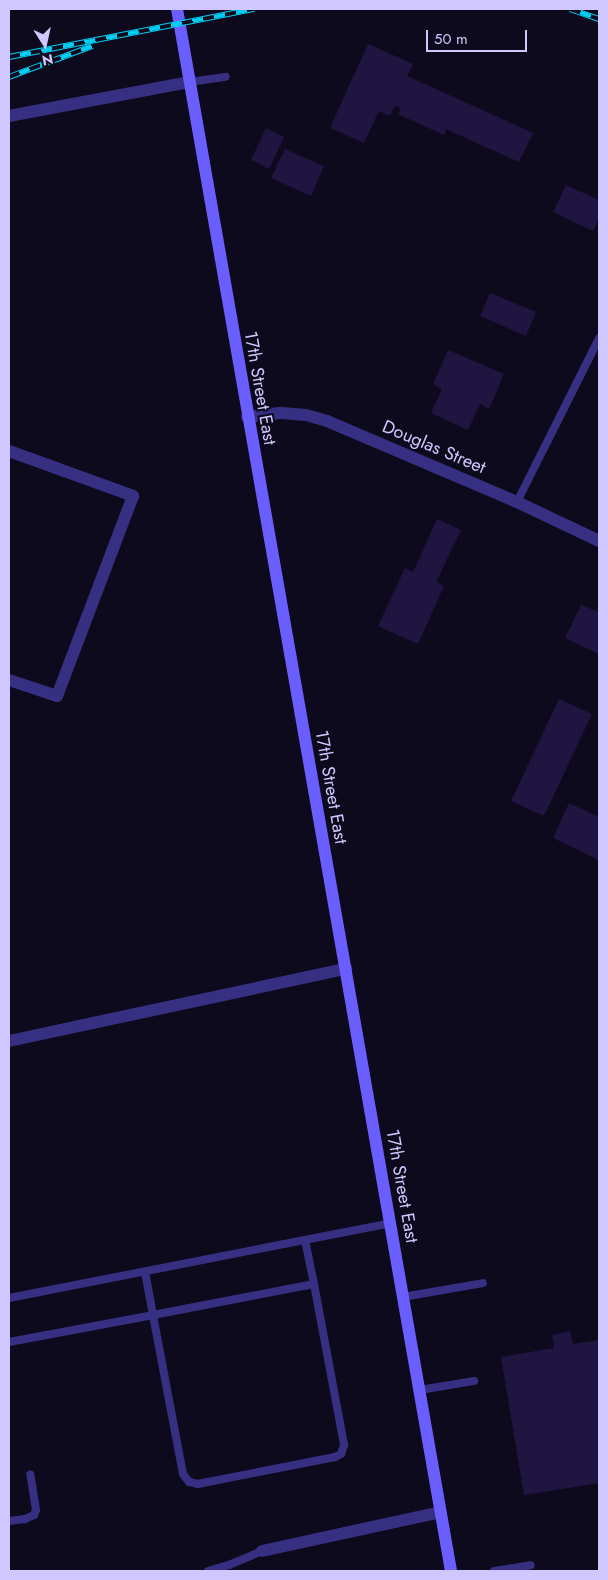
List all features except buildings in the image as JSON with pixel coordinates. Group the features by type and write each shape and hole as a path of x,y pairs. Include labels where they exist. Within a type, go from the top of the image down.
{"main road":[{"name":"17th Street East","path":"177,9 247,416 452,1571"}],"street":[{"path":"9,116 189,82"},
{"name":"Douglas Street","path":"247,416 290,414 306,415 327,421 517,502 599,541"},
{"path":"9,452 133,496 57,696 9,680"},
{"path":"9,1041 346,969"},
{"path":"262,1551 441,1512"}],"lane":[{"path":"189,82 226,76"},
{"path":"517,502 599,338"},
{"path":"9,1298 390,1224"},
{"path":"145,1272 183,1474 189,1482 198,1484 335,1457 341,1454 344,1445 305,1240"},
{"path":"403,1297 482,1283"},
{"path":"9,1342 314,1284"},
{"path":"420,1390 474,1381"},
{"path":"9,1521 25,1519 34,1515 36,1510 30,1474"},
{"path":"208,1571 229,1566 262,1551"},
{"path":"494,1571 532,1565"}],"railway":[{"path":"9,57 254,9"},
{"path":"570,9 599,19"},
{"path":"9,77 92,46"}]}
